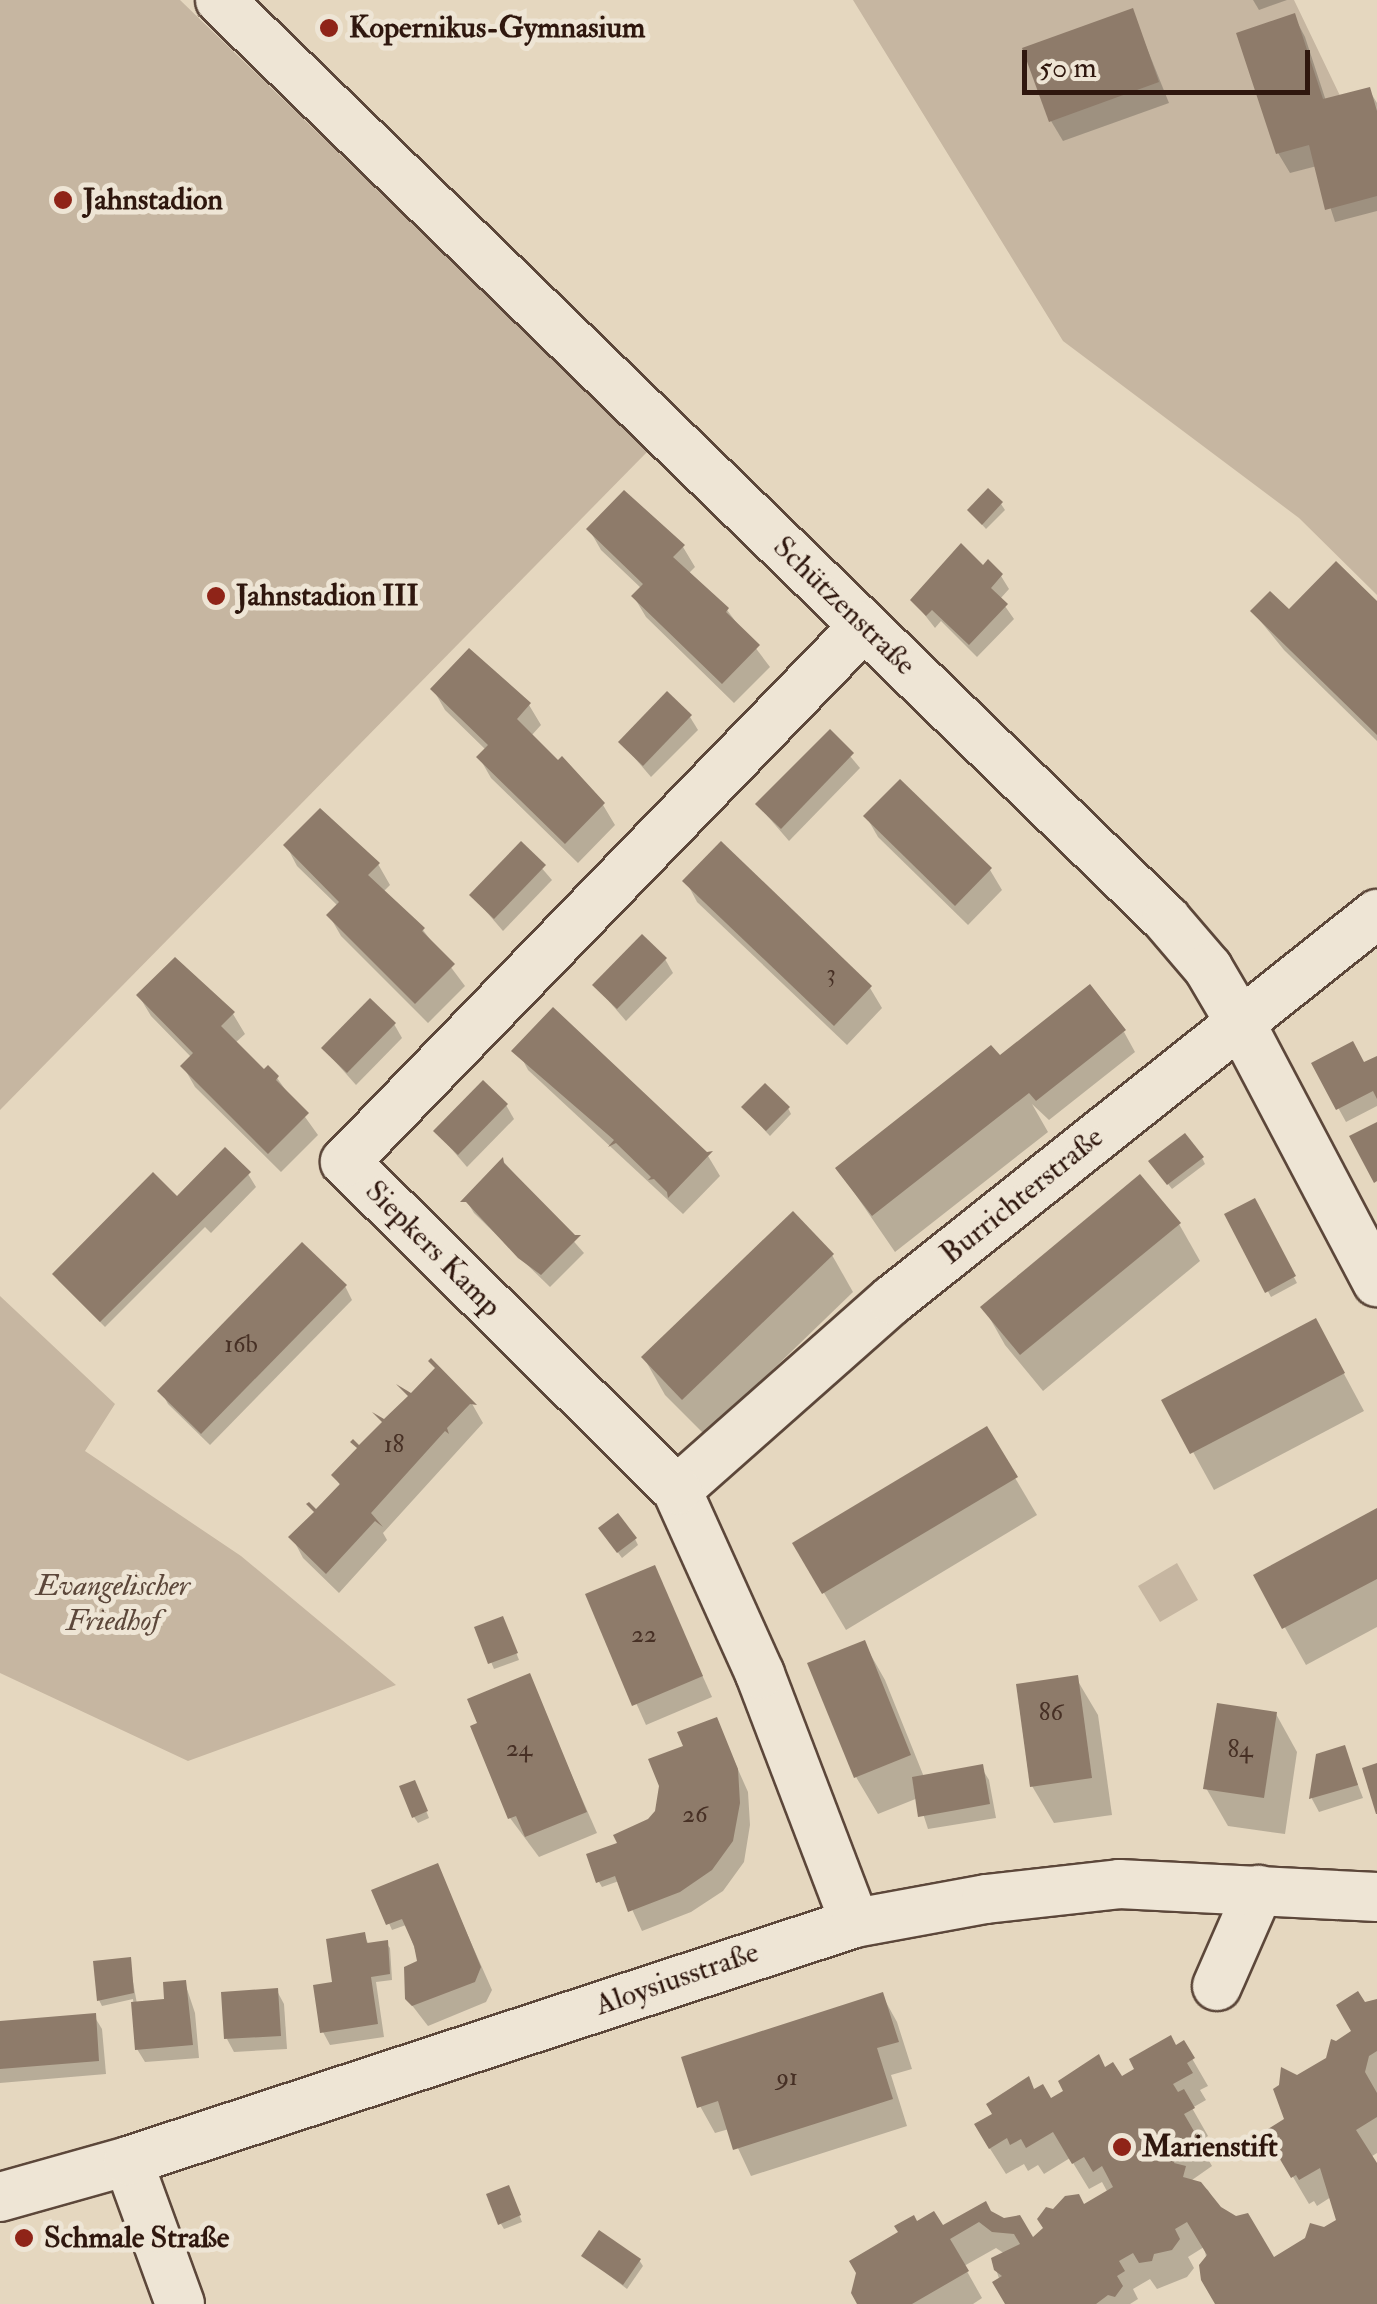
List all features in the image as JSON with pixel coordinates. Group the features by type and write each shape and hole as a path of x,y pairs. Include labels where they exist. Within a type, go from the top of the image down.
{"street":[{"name":"Schützenstraße","path":"220,0 1166,920 1208,968 1242,1024 1377,1282"},
{"name":"Siepkers Kamp","path":"854,1923 760,1674 677,1490 345,1162 864,626"},
{"name":"Burrichterstraße","path":"677,1490 892,1300 1377,914"},
{"name":"Aloysiusstraße","path":"0,2196 128,2161 854,1923 986,1900 1119,1884 1377,1897"},
{"path":"1217,1986 1259,1890"},
{"path":"128,2161 159,2257 180,2304"}],"green space":[{"name":"Jahnstadion","path":"0,0 180,0 648,451 0,1110"},
{"path":"853,0 1294,0 1356,129 1377,139 1377,595 1299,518 1063,341"},
{"name":"Evangelischer Friedhof","path":"0,1296 115,1404 85,1451 241,1556 396,1685 188,1761 0,1673"},
{"path":"1177,1563 1198,1600 1160,1622 1138,1586"}],"building":[{"path":"1133,8 1159,82 1049,122 1022,48"},
{"path":"1295,13 1323,99 1370,87 1377,111 1377,196 1325,210 1309,145 1276,154 1236,33"},
{"path":"988,488 1003,502 982,525 967,510"},
{"path":"624,490 685,545 673,557 729,608 726,612 760,645 722,684 631,596 643,584 586,529"},
{"path":"961,543 983,565 988,559 1003,574 991,588 1008,604 969,645 932,610 926,616 910,600"},
{"path":"1336,561 1377,601 1377,735 1250,611 1270,591 1289,609"},
{"path":"469,648 531,703 517,719 558,760 562,756 605,803 565,844 476,757 488,745 430,689"},
{"path":"667,691 692,715 643,766 618,742"},
{"path":"830,729 854,753 781,829 755,804"},
{"path":"900,779 992,868 955,906 863,816"},
{"path":"320,808 380,863 368,875 425,928 422,931 455,964 415,1004 326,915 339,902 283,845"},
{"path":"521,841 546,865 494,919 469,895"},
{"path":"721,841 872,986 834,1026 682,881"},
{"path":"642,934 667,958 617,1009 592,985"},
{"path":"175,957 235,1012 221,1026 264,1069 268,1065 279,1076 276,1080 309,1113 268,1154 180,1066 193,1053 136,995"},
{"path":"1090,984 1126,1030 1036,1101 1029,1093 872,1216 835,1168 991,1045 1000,1055"},
{"path":"370,998 396,1023 347,1073 321,1048"},
{"path":"553,1007 707,1152 713,1151 668,1198 667,1192 654,1179 648,1180 651,1177 616,1143 608,1147 614,1140 511,1051"},
{"path":"1353,1041 1364,1062 1377,1056 1377,1099 1373,1091 1336,1110 1311,1063"},
{"path":"483,1080 508,1104 458,1155 433,1131"},
{"path":"765,1083 790,1107 766,1131 741,1107"},
{"path":"1377,1122 1377,1181 1374,1183 1349,1136"},
{"path":"1185,1133 1204,1157 1167,1185 1148,1161"},
{"path":"225,1147 251,1172 100,1322 52,1274 153,1172 177,1196"},
{"path":"503,1157 504,1163 575,1235 581,1235 541,1275 518,1258 466,1202 460,1202"},
{"path":"1140,1174 1181,1223 1020,1355 980,1307"},
{"path":"1255,1198 1296,1276 1265,1293 1224,1214"},
{"path":"793,1211 834,1254 682,1400 641,1357"},
{"path":"302,1242 347,1285 201,1434 157,1391"},
{"path":"1316,1318 1345,1373 1190,1454 1161,1400"},
{"path":"431,1358 477,1405 470,1404 447,1428 449,1434 445,1431 371,1513 383,1527 375,1521 326,1574 288,1537 314,1512 306,1504 309,1502 316,1509 340,1484 331,1475 357,1448 350,1442 353,1439 359,1445 382,1422 372,1412 384,1419 408,1396 396,1384 411,1393 435,1368 428,1361"},
{"path":"987,1426 1018,1477 822,1594 792,1543"},
{"path":"1377,1508 1377,1579 1282,1629 1253,1575"},
{"path":"618,1513 637,1538 617,1553 598,1528"},
{"path":"655,1565 703,1676 632,1706 585,1594"},
{"path":"503,1616 518,1653 488,1664 474,1627"},
{"path":"865,1640 911,1755 854,1778 807,1663"},
{"path":"530,1673 587,1812 525,1837 516,1816 508,1819 470,1726 477,1723 467,1699"},
{"path":"1078,1675 1092,1778 1030,1787 1016,1684"},
{"path":"1217,1703 1277,1712 1264,1798 1203,1789"},
{"path":"717,1717 738,1769 740,1803 733,1841 712,1870 680,1892 628,1912 615,1876 596,1883 586,1854 617,1843 613,1835 648,1819 655,1811 659,1786 648,1759 683,1746 677,1732"},
{"path":"1345,1745 1358,1785 1309,1799 1316,1754"},
{"path":"1377,1763 1377,1814 1376,1814 1362,1768"},
{"path":"983,1764 990,1804 918,1817 912,1777"},
{"path":"415,1780 428,1811 412,1818 399,1786"},
{"path":"438,1863 481,1967 475,1982 412,2006 405,1999 404,1967 417,1961 414,1946 402,1919 386,1925 371,1890"},
{"path":"365,1932 367,1943 388,1940 390,1974 371,1977 378,2024 320,2033 313,1985 332,1982 326,1939"},
{"path":"131,1957 134,1993 97,2001 93,1961"},
{"path":"186,1980 193,2045 135,2050 131,2002 164,1999 163,1982"},
{"path":"278,1988 281,2036 224,2039 221,1992"},
{"name":"Marienstift","path":"1358,1991 1365,2002 1377,1999 1377,2051 1369,2056 1365,2072 1377,2093 1377,2117 1356,2130 1377,2163 1377,2304 1215,2304 1201,2280 1199,2265 1207,2255 1187,2222 1175,2229 1180,2239 1172,2250 1154,2254 1152,2261 1139,2263 1133,2253 1119,2261 1125,2271 1117,2276 1123,2286 1115,2297 1108,2295 1096,2304 1005,2304 992,2282 1002,2276 994,2270 991,2258 1020,2244 1014,2234 992,2232 979,2222 950,2239 969,2271 912,2304 857,2304 851,2293 856,2273 849,2261 898,2232 894,2226 914,2215 917,2221 934,2211 943,2225 986,2201 991,2211 1004,2218 1020,2215 1033,2237 1043,2228 1037,2219 1046,2207 1053,2209 1065,2196 1079,2194 1084,2204 1113,2187 1102,2166 1093,2172 1084,2157 1072,2164 1053,2132 1026,2148 1021,2139 1010,2145 1007,2138 989,2149 974,2124 992,2114 986,2104 1029,2076 1034,2089 1043,2084 1051,2098 1063,2091 1058,2081 1099,2054 1105,2067 1113,2062 1122,2076 1134,2069 1129,2059 1171,2035 1176,2045 1184,2040 1195,2058 1187,2063 1193,2073 1173,2084 1178,2092 1184,2089 1195,2108 1184,2114 1198,2138 1178,2150 1174,2163 1186,2166 1183,2177 1201,2182 1221,2207 1236,2216 1248,2213 1274,2257 1305,2238 1310,2223 1324,2227 1336,2220 1320,2168 1299,2180 1296,2175 1291,2178 1267,2137 1271,2134 1268,2129 1284,2119 1273,2089 1279,2085 1281,2067 1297,2075 1326,2058 1331,2039 1336,2041 1351,2031 1336,2005"},
{"path":"883,1992 899,2042 877,2048 893,2099 733,2150 718,2101 697,2108 681,2057"},
{"path":"96,2013 99,2061 0,2069 0,2021"},
{"path":"509,2185 521,2215 498,2225 486,2194"},
{"path":"599,2230 641,2259 623,2285 581,2256"}],"place":[{"name":"Kopernikus-Gymnasium","path":"329,28"},
{"name":"Jahnstadion","path":"63,200"},
{"name":"Jahnstadion III","path":"216,596"},
{"name":"Marienstift","path":"1122,2147"},
{"name":"Schmale Straße","path":"24,2238"}]}
